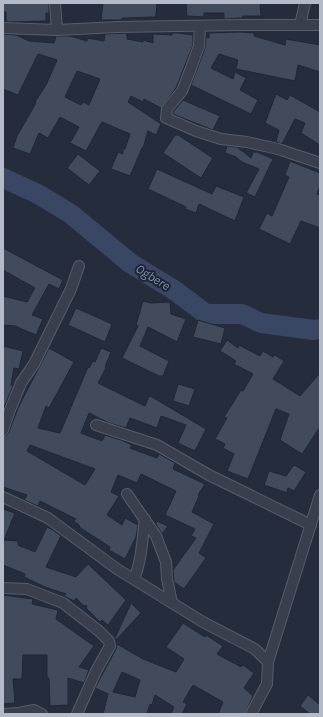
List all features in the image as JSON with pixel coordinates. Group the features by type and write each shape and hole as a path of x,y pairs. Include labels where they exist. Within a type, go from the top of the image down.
{"street":[{"path":"55,3 57,30"},
{"path":"300,25 305,3"},
{"path":"3,28 57,30 118,27 320,25"},
{"path":"200,26 199,46 191,68 182,91 167,109 166,118 196,131 221,139 246,142 278,149 320,163"},
{"path":"3,430 21,383 34,364 72,289 79,266"},
{"path":"96,425 157,444 210,475 311,525"},
{"path":"127,494 156,536 166,562 167,579 172,602"},
{"path":"251,714 268,684 268,662 320,496"},
{"path":"3,497 48,518 117,569 203,622 255,649 268,662"},
{"path":"134,579 139,564 145,519"},
{"path":"3,588 27,588 63,603 99,631 109,641 110,646 96,671 77,714"},
{"path":"3,714 34,710 42,714"}],"building":[{"path":"3,3 49,3 49,13 46,13 46,21 6,22 6,12 3,12"},
{"path":"103,3 157,3 156,15 155,17 122,18 122,20 101,20"},
{"path":"186,3 260,3 261,16 243,16 242,18 224,19 224,13 204,13 204,17 187,16"},
{"path":"125,33 127,35 127,39 143,42 143,40 153,43 153,34 172,35 172,33 178,33 193,35 193,45 176,88 161,108 144,99 143,102 131,96 128,102 161,124 156,135 148,131 143,148 130,176 111,169 118,152 123,154 123,149 125,149 130,134 102,122 86,151 70,143 79,127 60,117 48,138 39,133 30,154 13,148 17,136 46,85 57,60 38,54 18,95 3,89 3,34 16,35 29,41 54,43 56,36 70,36 87,41 87,38 104,41 105,34","holes":["77,71 100,79 89,105 83,102 81,105 65,97"]},
{"path":"209,33 254,33 254,36 285,45 286,39 320,45 320,72 298,65 295,81 236,69 238,60 219,54 211,68 233,79 235,72 246,78 240,90 258,100 251,114 191,85 205,48 206,37 209,38"},
{"path":"276,94 287,100 290,95 320,112 320,145 301,133 305,123 295,119 282,144 276,142 279,130 265,123"},
{"path":"183,100 220,116 213,130 173,114"},
{"path":"175,135 178,135 213,158 201,178 163,153"},
{"path":"227,146 237,147 251,158 253,152 257,152 273,159 255,197 246,193 259,169 225,153"},
{"path":"78,154 100,171 89,185 67,168"},
{"path":"290,161 320,173 320,185 317,194 320,195 320,228 301,221 290,244 259,229 267,213 272,216 289,177 285,175"},
{"path":"157,169 212,194 216,186 244,197 235,221 199,204 196,213 185,209 186,207 148,189"},
{"path":"3,248 63,280 59,289 49,284 32,315 43,319 36,335 15,326 3,325 3,296 27,302 35,288 3,270"},
{"path":"143,301 151,303 170,302 171,314 186,319 177,342 148,327 140,346 169,361 163,376 159,376 122,358 138,326 136,325"},
{"path":"76,308 112,324 105,342 68,325"},
{"path":"198,320 225,328 221,344 193,337"},
{"path":"227,340 238,348 239,345 260,356 263,351 273,357 275,355 284,361 273,379 300,396 320,373 320,427 302,454 280,440 289,414 276,409 248,479 227,471 234,454 223,448 225,444 215,439 227,418 224,417 241,390 243,391 253,374 234,364 236,361 220,351"},
{"path":"3,346 23,351 19,369 14,368 11,385 13,386 3,410"},
{"path":"49,348 74,362 49,408 46,406 38,428 60,433 88,367 89,368 93,361 95,362 101,348 111,352 105,367 106,368 98,383 145,406 149,396 152,397 206,429 195,451 178,443 186,425 161,416 157,428 130,418 126,428 109,423 89,413 81,433 102,441 105,435 121,440 132,445 130,448 157,458 159,454 175,463 173,469 205,484 198,495 199,496 192,512 214,524 199,553 206,558 184,589 174,582 173,570 196,538 191,536 195,529 165,515 176,491 141,474 137,483 118,475 111,492 119,496 107,515 122,525 125,518 138,525 136,537 125,559 109,550 110,547 79,527 80,526 74,521 76,519 40,501 38,506 24,500 27,495 3,487 3,436 7,435 9,432 18,408","holes":["30,445 95,469 85,485 27,451"]},
{"path":"178,384 195,389 189,406 173,401"},
{"path":"294,465 306,472 294,491 288,488 287,493 264,485 269,471 286,476"},
{"path":"3,509 15,513 4,540 18,541 18,545 35,552 47,527 61,536 46,567 76,577 88,564 126,600 108,625 102,620 100,622 86,608 87,606 83,605 76,598 74,601 64,596 66,594 45,587 24,577 25,574 3,565"},
{"path":"157,521 168,526 162,534 156,524"},
{"path":"3,595 33,599 32,604 58,610 56,619 94,646 79,667 89,670 84,683 68,678 68,705 50,706 49,678 47,678 47,655 23,655 22,679 13,679 15,703 3,704"},
{"path":"131,603 141,613 116,640 115,638"},
{"path":"183,623 223,646 217,654 241,667 243,665 254,673 244,688 253,696 245,714 218,714 223,702 193,685 183,702 187,704 182,714 171,714 174,707 155,695 147,714 103,714 108,694 95,688 116,649 117,644 143,659 176,672 184,659 166,647","holes":["122,672 140,680 135,697 113,692"]},
{"path":"308,695 320,705 320,714 310,714 300,706"}],"waterway":[{"name":"Ogbere","path":"3,178 38,194 71,214 130,263 174,290 206,314 242,314 261,323 314,330 320,329"}]}
